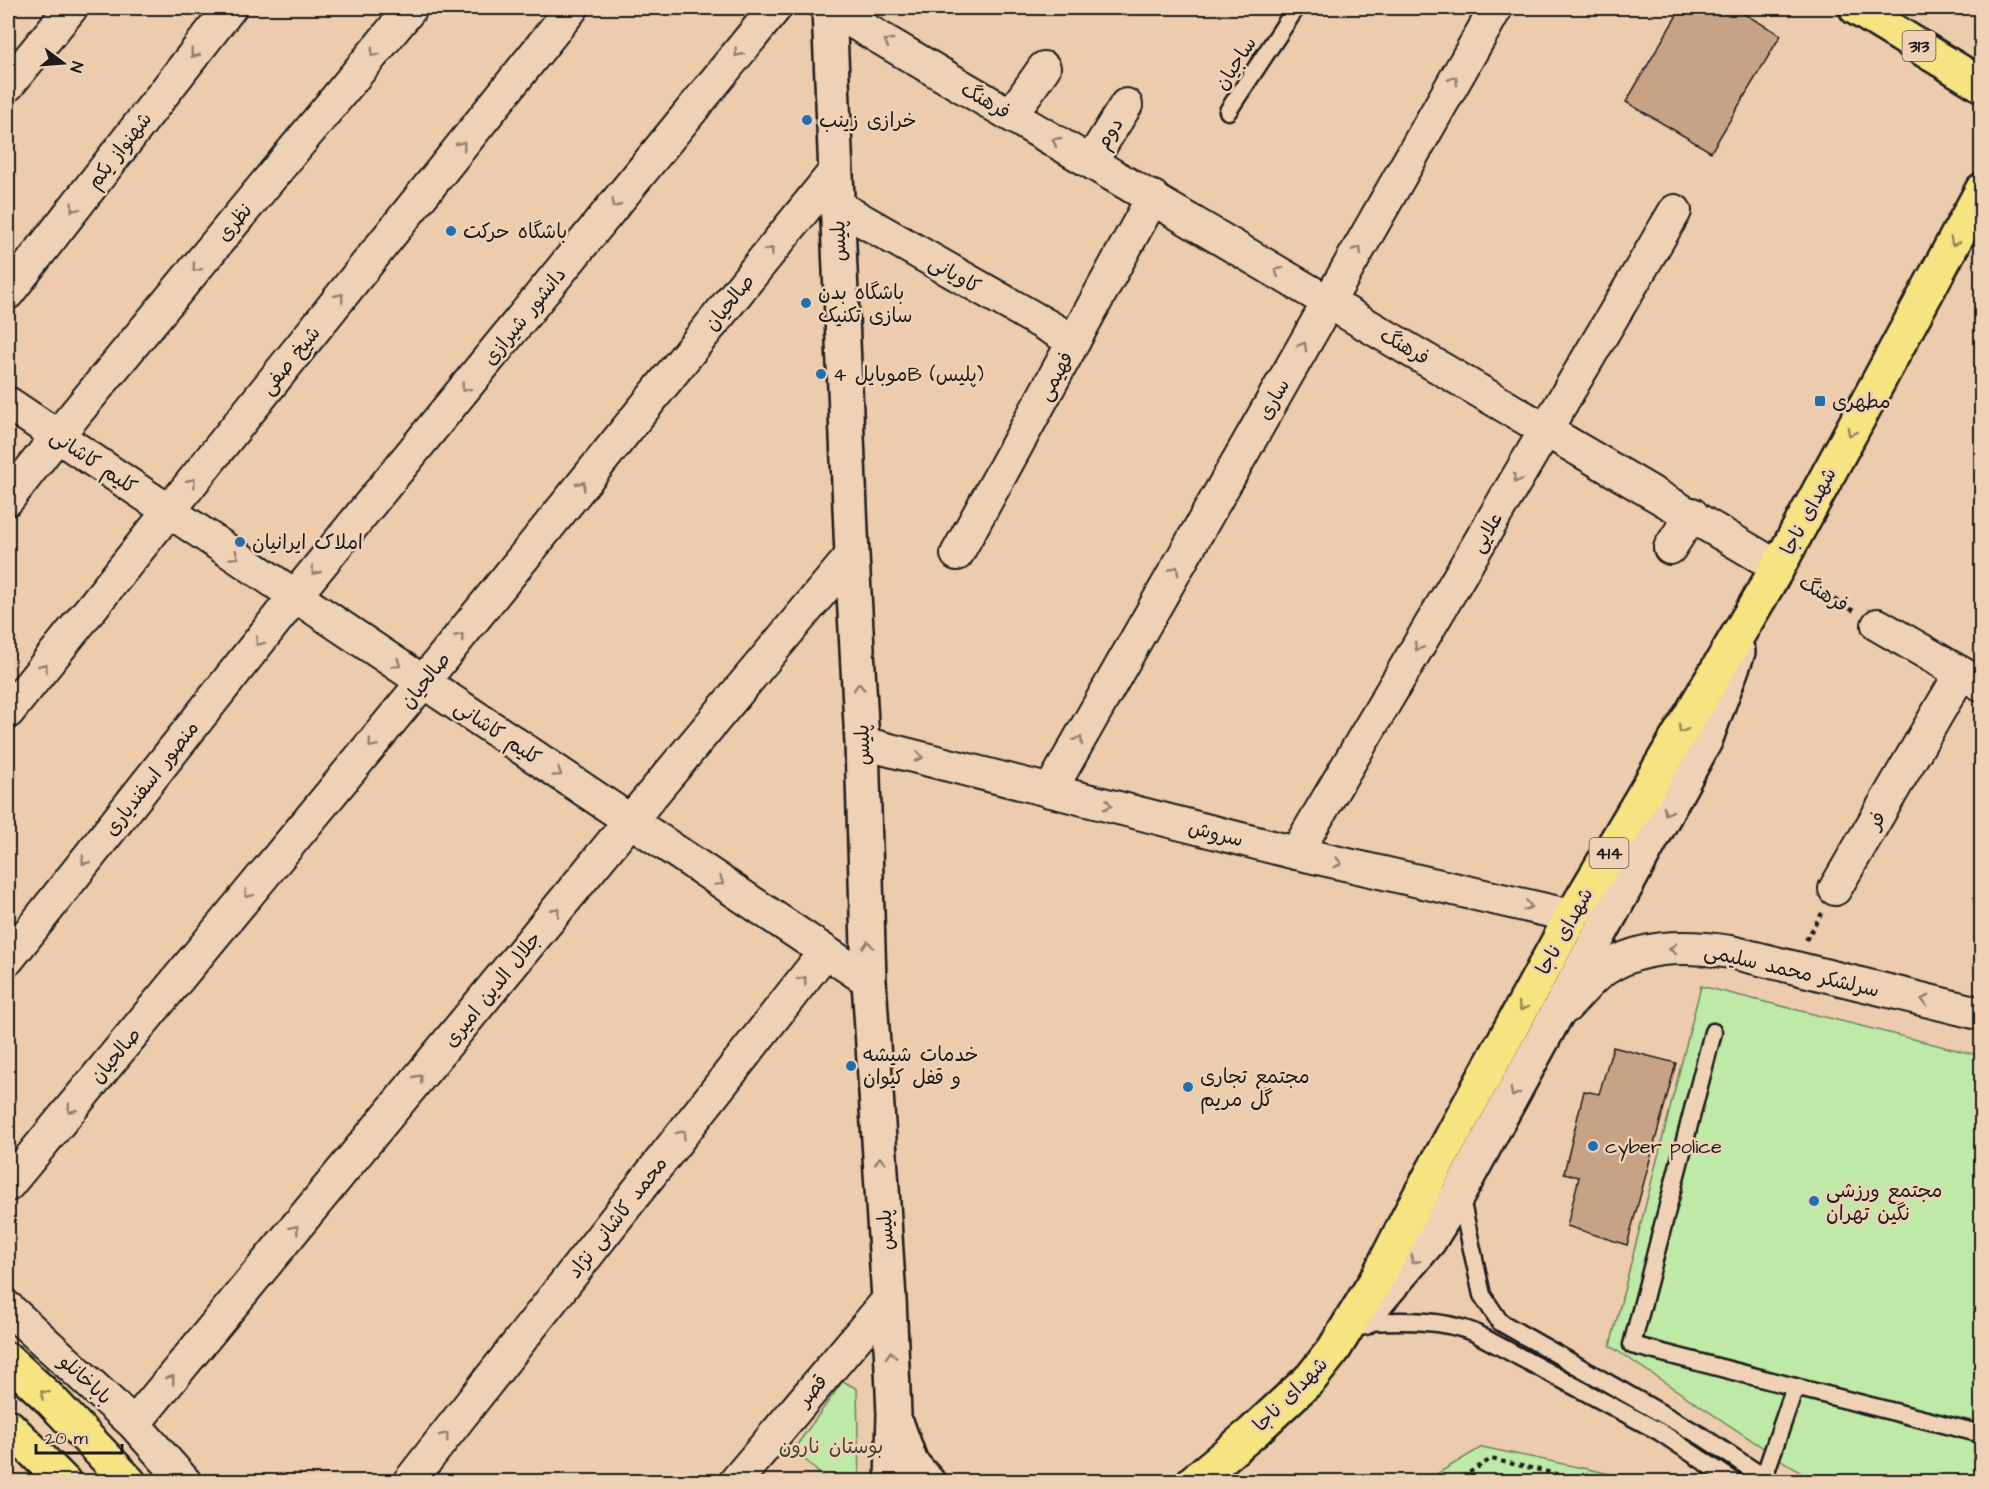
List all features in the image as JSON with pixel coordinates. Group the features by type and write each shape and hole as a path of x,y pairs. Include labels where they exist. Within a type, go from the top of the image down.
{"main road":[{"name":"پلیس","path":"829,8 862,743 869,981 894,1414 892,1482"},
{"name":"313","path":"1856,8 1982,85"},
{"name":"شهدای ناجا","path":"1193,1482 1252,1433 1311,1378 1334,1349 1378,1277 1413,1208 1572,916 1778,567 1982,190"},
{"path":"1334,1349 1429,1241 1459,1193 1705,741 1756,603"},
{"path":"8,1360 50,1399 129,1482"},
{"path":"894,1414 902,1443 911,1463 928,1482"},
{"path":"8,1426 64,1482"}],"street":[{"path":"8,85 71,8"},
{"name":"شهنواز یکم","path":"8,293 230,8"},
{"name":"نظری","path":"8,499 57,436 411,8"},
{"name":"شیخ صفی","path":"8,712 572,8"},
{"name":"دانشور شیرازی","path":"295,596 775,8"},
{"name":"فرهنگ","path":"829,8 1692,514 1778,567"},
{"name":"ساری","path":"1050,791 1496,8"},
{"path":"1011,115 1044,68"},
{"name":"دوم","path":"1091,161 1126,105"},
{"name":"صالحیان","path":"8,1185 423,682 836,170"},
{"name":"فهیمی","path":"957,554 1153,197"},
{"name":"کاویانی","path":"837,206 1074,341"},
{"name":"علایی","path":"1296,853 1675,211"},
{"name":"کلیم کاشانی","path":"8,403 869,981"},
{"path":"1670,548 1692,514"},
{"name":"جلال الدین امیری","path":"134,1424 852,555"},
{"name":"منصور اسفندیاری","path":"8,959 295,596"},
{"path":"1878,625 1971,679"},
{"name":"فر","path":"1835,888 1971,679"},
{"name":"سروش","path":"862,743 1296,853 1572,916"},
{"name":"سرلشکر محمد سلیمی","path":"1554,1020 1598,974 1624,957 1646,951 1703,948 1731,952 1982,1014"},
{"name":"محمد کاشانی نژاد","path":"409,1482 825,952"},
{"name":"قصر","path":"735,1482 889,1299"},
{"name":"باباخانلو","path":"8,1308 134,1424 184,1482"}],"lane":[{"name":"ساجیان","path":"1228,111 1296,8"},
{"path":"1713,1032 1632,1345 1982,1434"},
{"path":"1459,1193 1482,1295 1500,1322 1703,1437 1767,1479 1795,1387"},
{"path":"1359,1322 1430,1321 1456,1325 1473,1332 1660,1432 1735,1482"}],"path":[{"name":"فرهنگ","path":"1778,567 1878,625"},
{"path":"1791,967 1835,888"},
{"path":"1454,1482 1491,1459 1592,1482"}],"green space":[{"name":"مجتمع ورزشی نگین تهران","path":"1701,986 1981,1056 1981,1481 1813,1481 1610,1346"},
{"name":"بوستان نارون","path":"843,1381 857,1389 859,1481 827,1481 794,1449"},
{"path":"1482,1447 1644,1481 1425,1481"}],"building":[{"path":"1681,8 1734,8 1781,35 1711,152 1626,102"},
{"path":"1613,1047 1676,1063 1627,1245 1567,1226 1579,1177 1564,1173 1584,1091 1599,1094"}],"place":[{"name":"خرازی زینب","path":"807,120"},
{"name":"باشگاه حرکت","path":"451,231"},
{"name":"باشگاه بدن سازی تکنیک","path":"806,303"},
{"name":"موبایل 4B (پلیس)","path":"821,374"},
{"name":"مطهری","path":"1820,401"},
{"name":"املاک ایرانیان","path":"240,542"},
{"name":"خدمات شیشه و قفل کیوان","path":"851,1066"},
{"name":"مجتمع تجاری گل مریم","path":"1188,1087"},
{"name":"cyber police","path":"1593,1146"},
{"name":"مجتمع ورزشی نگین تهران","path":"1814,1201"}]}
